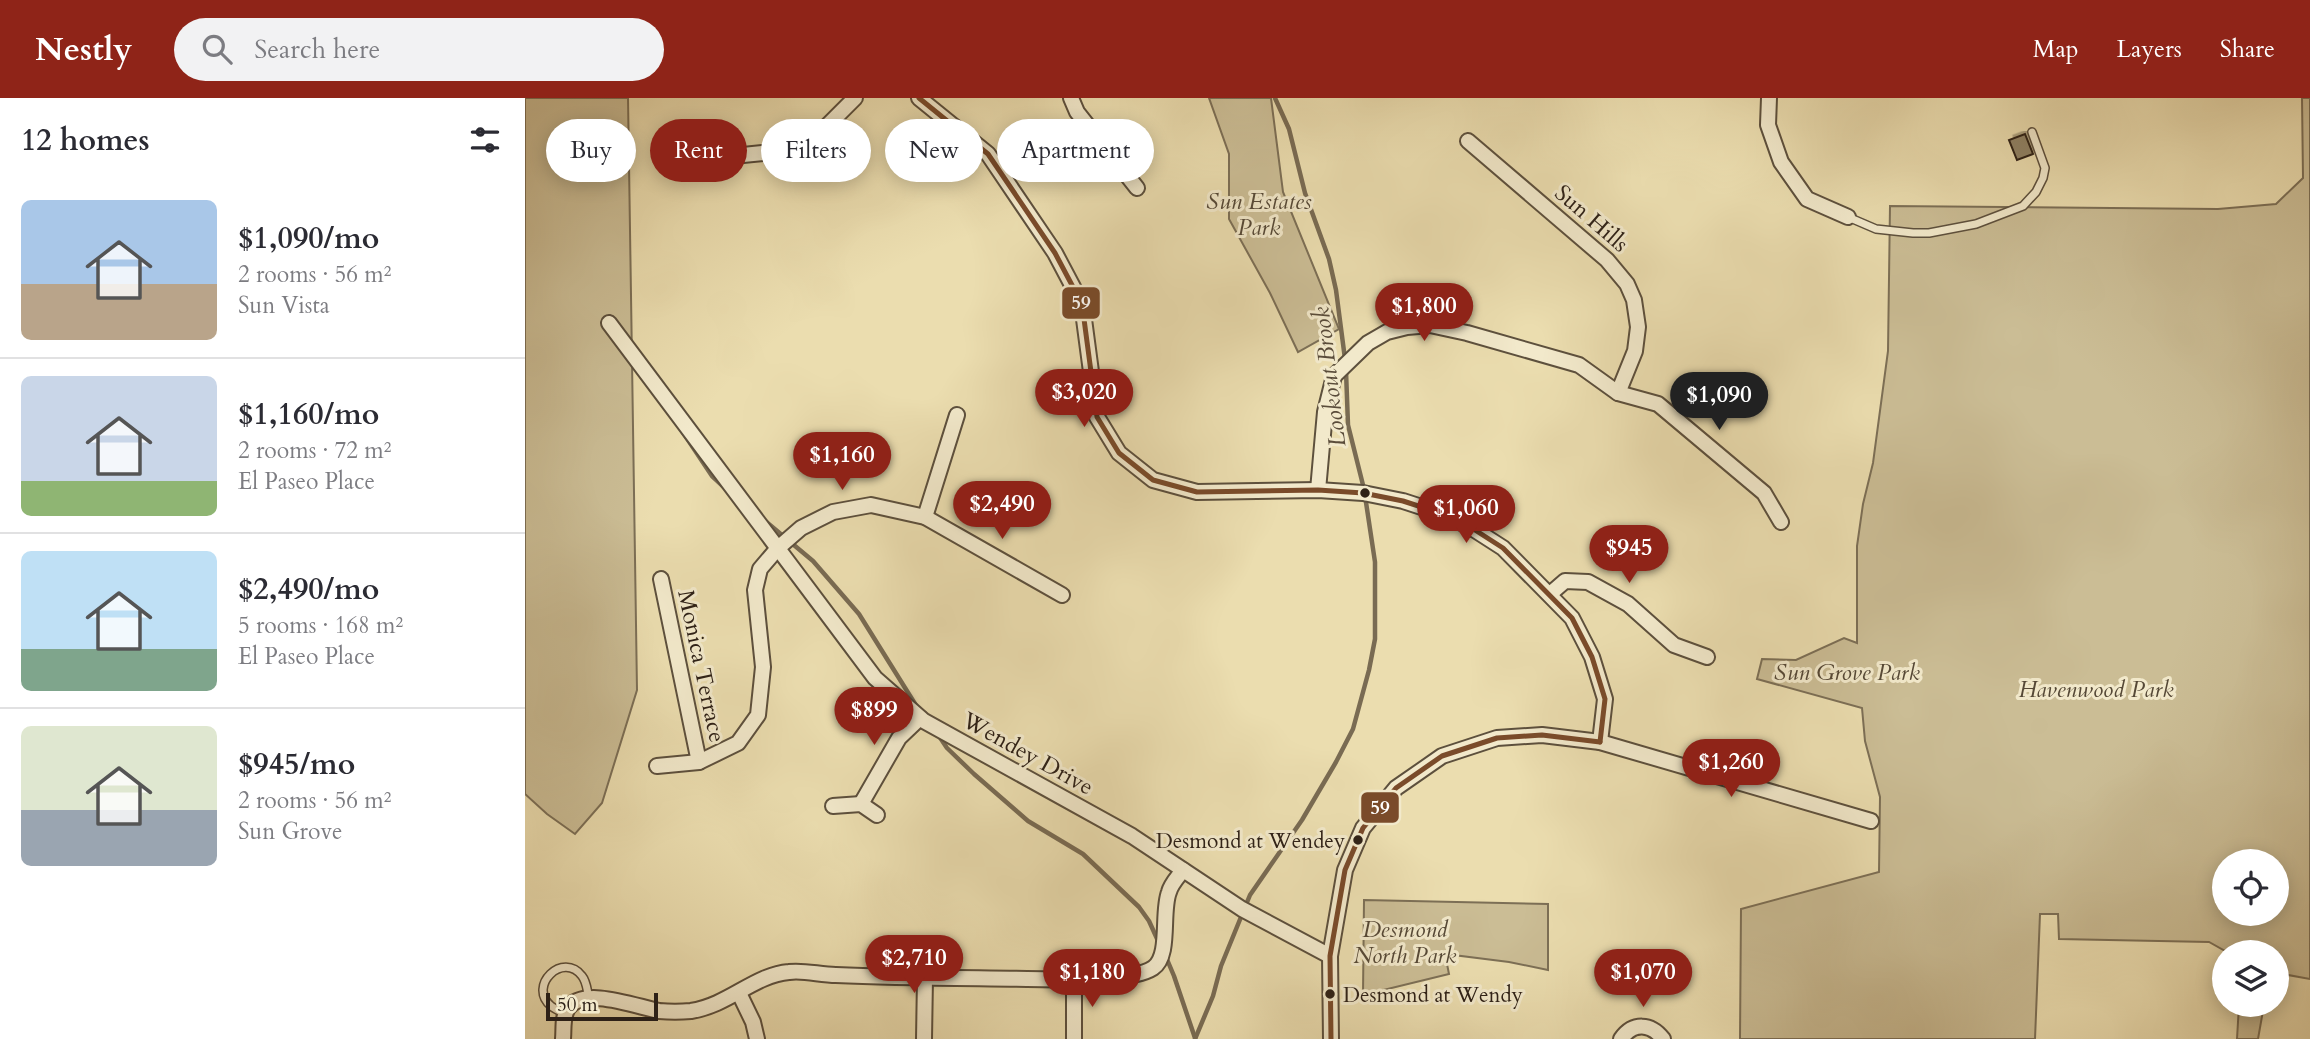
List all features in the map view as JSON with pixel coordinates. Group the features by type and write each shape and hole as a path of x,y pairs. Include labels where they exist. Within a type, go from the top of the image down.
{"street":[{"path":"747,155 783,151 814,139 855,98"},
{"path":"919,98 988,155 1055,253 1082,303 1097,417 1119,453 1153,480 1197,492 1318,490 1403,501 1449,516 1503,548 1572,618 1592,657 1605,699 1600,742"},
{"path":"1071,98 1077,112 1137,188"},
{"path":"1769,98 1768,125 1781,162 1807,199 1848,217"},
{"name":"Sun Hills","path":"1468,141 1607,260 1627,284 1634,300 1638,327 1635,351 1618,393"},
{"name":"Wendey Drive","path":"609,323 875,678 920,718 1132,836 1271,926 1330,956"},
{"path":"1318,490 1325,412 1334,376 1368,343 1387,332 1430,325 1579,365 1618,393 1658,404 1764,492 1781,522"},
{"path":"925,517 957,415"},
{"name":"Monica Terrace","path":"657,766 699,762 739,743 758,715 763,667 755,590 760,569 778,548 801,528 833,512 871,505 925,517 1062,595"},
{"name":"Monica Terrace","path":"661,579 699,762"},
{"path":"1550,594 1565,581 1588,582 1628,604 1674,645 1707,657"},
{"path":"861,804 899,738 920,718"},
{"path":"1331,1039 1330,956 1345,870 1363,828 1396,788 1442,756 1497,738 1542,735 1600,742 1871,821"},
{"path":"833,806 861,804 877,815"},
{"path":"563,1039 565,1014 573,1003 589,998 673,1012 707,1007 760,980 789,971 925,978 1074,979 1138,974 1154,967 1161,959 1169,890 1183,870"},
{"path":"924,1039 925,978"},
{"path":"1074,979 1074,1039"},
{"path":"739,993 750,1015 757,1039"},
{"path":"1621,1039 1630,1029 1639,1026 1657,1031 1663,1039"}],"lane":[{"path":"1848,217 1876,229 1930,233 1976,224 2023,206 2036,192 2045,168 2032,132"},
{"path":"565,1014 551,1006 543,994 545,980 555,970 575,970 585,981 589,998"}],"green space":[{"path":"525,98 628,98 628,119 546,119 546,182 629,182 637,690 602,803 575,834 525,794"},
{"name":"Sun Estates Park","path":"1209,98 1271,98 1283,192 1339,329 1298,352 1270,293 1229,219 1229,154"},
{"name":"Havenwood Park","path":"2302,98 2310,98 2310,979 2289,975 2289,940 2212,940 2212,944 2059,939 2058,914 2040,914 2035,1039 1740,1039 1741,909 1879,872 1880,797 1865,741 1862,708 1757,679 1762,659 1796,660 1844,638 1857,643 1857,546 1873,463 1888,351 1890,206 2218,209 2276,204 2303,178"},
{"name":"Desmond North Park","path":"1364,900 1548,904 1548,970 1445,954 1449,974 1363,995"},
{"path":"2238,1017 2262,1017 2258,1039 2237,1039"}],"building":[{"path":"2025,134 2033,154 2017,160 2009,140"}],"waterway":[{"name":"Lookout Brook","path":"1275,98 1289,129 1305,193 1329,259 1345,359"},
{"name":"Lookout Brook","path":"1195,1039 1250,895 1302,820 1336,762 1353,729 1369,670 1375,639 1375,562 1364,489 1348,425 1346,371"},
{"path":"682,431 712,476 727,490"},
{"path":"764,520 813,561 859,614 917,707"},
{"path":"937,733 947,748 1028,821 1083,854 1139,907 1159,943"},
{"path":"1166,957 1195,1038"}],"transit line":[{"name":"59","path":"919,98 988,154 1055,253 1082,304 1097,417 1119,453 1153,480 1197,492 1318,490 1363,493 1403,501 1449,516 1475,530 1503,548 1572,618 1592,657 1605,699 1600,742"},
{"name":"59","path":"1331,1039 1330,956 1345,870 1363,828 1396,788 1442,756 1497,738 1542,735 1600,742"}],"place":[{"name":"Desmond at Wendey","path":"1358,840"},
{"name":"Desmond at Wendy","path":"1330,994"}],"park label":[{"name":"Sun Grove Park","path":"1847,672"}]}
